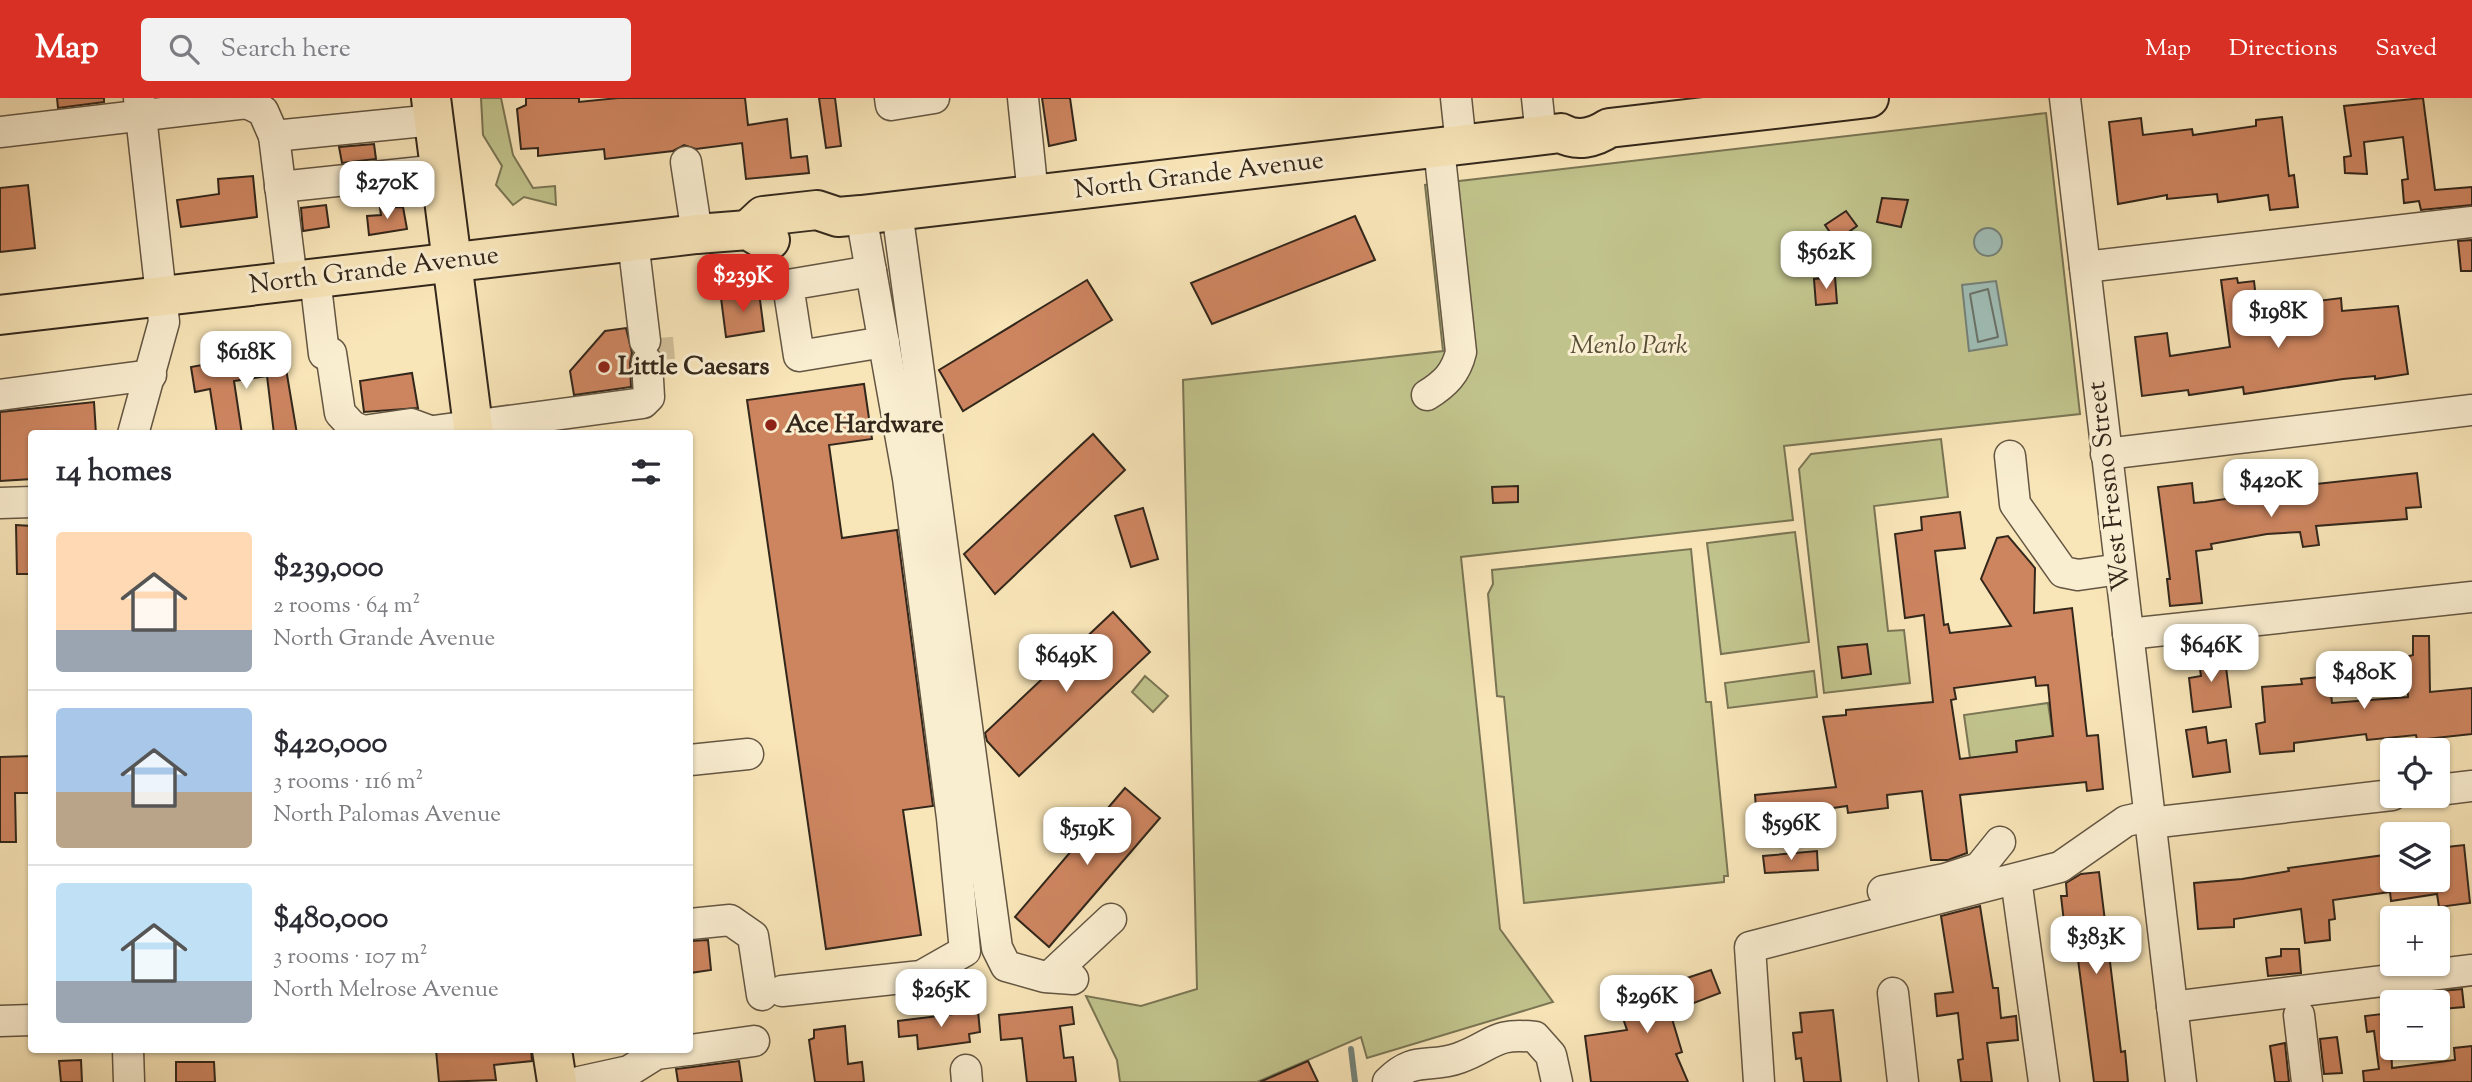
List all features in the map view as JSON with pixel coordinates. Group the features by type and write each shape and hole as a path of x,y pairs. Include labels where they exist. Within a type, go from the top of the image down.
{"main road":[{"name":"North Grande Avenue","path":"0,315 697,234 748,230 766,241 821,235 865,214 1551,134 1572,139 1598,136 1609,128 1667,109 1869,98"},
{"path":"432,109 473,429"},
{"path":"552,1053 557,1082"}],"street":[{"path":"890,98 891,105 934,98"},
{"path":"1023,98 1033,195"},
{"path":"1427,395 1442,386 1457,369 1461,352 1450,146 1456,98"},
{"path":"1536,98 1551,134"},
{"name":"West Fresno Street","path":"2065,98 2128,634 2142,820 2172,1007 2180,1082"},
{"path":"0,132 140,108 247,103 263,111 274,136 280,187 303,280 328,354 340,413 352,426 361,430"},
{"path":"134,430 164,323 140,108"},
{"path":"274,136 432,109"},
{"path":"686,162 697,234"},
{"path":"280,187 440,170"},
{"path":"693,924 730,920 753,936 772,993 921,976 965,951 952,818 908,478 871,271 865,214"},
{"path":"865,214 997,948 1006,966 1061,978 1111,919"},
{"path":"2085,267 2472,222"},
{"path":"455,430 558,413 632,407 649,397 651,343 633,241"},
{"path":"871,271 788,285 799,356 884,342"},
{"path":"0,394 151,375"},
{"path":"2106,454 2472,410"},
{"path":"370,430 411,424 418,430"},
{"path":"2010,456 2015,504 2063,572 2078,575 2120,569"},
{"path":"0,503 28,502"},
{"path":"2128,634 2472,597"},
{"path":"693,760 748,754"},
{"path":"2450,789 2472,786"},
{"path":"2083,829 2104,813 2115,812 2142,820 2380,796"},
{"path":"1759,1082 1751,947 2060,867 2142,820"},
{"path":"1883,891 1945,879 1979,868 2000,842"},
{"path":"2016,879 2044,1082"},
{"path":"2172,1007 2472,970"},
{"path":"1893,993 1903,1082"},
{"path":"2299,1015 2307,1082"},
{"path":"0,1021 28,1020"},
{"path":"1388,1082 1403,1068 1459,1070 1496,1038 1515,1034 1535,1037 1551,1055 1557,1082"},
{"path":"693,1049 754,1041"},
{"path":"128,1053 129,1082"},
{"path":"579,1082 629,1071 656,1054 664,1053"}],"green space":[{"path":"481,98 501,98 513,155 533,188 555,186 556,205 524,197 513,205 496,185 502,166 483,135"},
{"name":"Menlo Park","path":"2046,113 2080,414 1784,446 1793,520 1461,557 1500,929 1553,1002 1367,1058 1361,1037 1257,1082 1120,1082 1117,1060 1086,996 1141,1006 1197,989 1183,380 1443,351 1425,185"},
{"path":"1941,439 1948,497 1874,506 1888,631 1904,630 1910,683 1824,693 1799,469 1811,454"},
{"path":"1795,532 1809,642 1721,654 1707,543"},
{"path":"1691,549 1706,702 1711,702 1728,876 1724,876 1724,882 1524,903 1504,697 1497,696 1488,594 1493,584 1492,570"},
{"path":"1814,671 1817,697 1728,708 1725,683"},
{"path":"1145,676 1168,696 1153,712 1132,692"},
{"path":"2048,703 2053,736 2016,741 2017,752 1970,758 1964,715"}],"water":[{"path":"1988,228 1998,232 2002,242 1998,252 1988,256 1978,252 1974,242 1978,232"},
{"path":"1996,281 2007,345 1969,351 1962,285"}],"building":[{"path":"57,98 104,98 104,102 58,108"},
{"path":"526,98 579,98 579,102 618,98 745,98 748,125 787,119 791,158 807,156 809,173 746,179 742,143 696,149 684,145 673,151 605,159 604,149 538,156 538,148 521,149 517,109 526,105"},
{"path":"819,98 835,98 841,146 826,148"},
{"path":"1042,98 1070,98 1076,140 1049,146"},
{"path":"2423,98 2435,190 2472,187 2472,205 2421,210 2419,201 2404,203 2402,180 2408,179 2403,137 2364,142 2367,174 2345,173 2344,157 2351,156 2344,106"},
{"path":"2282,117 2289,176 2294,175 2298,207 2270,210 2268,195 2218,202 2217,194 2167,199 2167,195 2118,204 2109,122 2141,118 2143,135 2192,129 2193,135 2256,126 2256,120"},
{"path":"374,144 376,159 342,163 339,147"},
{"path":"253,176 257,217 181,227 177,200 219,194 218,179"},
{"path":"28,185 35,248 0,252 0,188"},
{"path":"1882,198 1908,200 1901,227 1877,222"},
{"path":"326,205 329,227 303,231 301,208"},
{"path":"403,207 407,229 369,235 367,216 381,215 380,208"},
{"path":"1846,211 1857,226 1836,241 1825,225"},
{"path":"1355,216 1375,260 1212,324 1191,283"},
{"path":"2472,240 2472,271 2461,271 2458,241"},
{"path":"1835,277 1837,303 1816,305 1814,279"},
{"path":"2237,278 2238,283 2254,281 2260,334 2320,325 2317,301 2341,298 2342,311 2398,306 2408,374 2375,379 2375,376 2343,379 2244,394 2243,387 2189,395 2188,390 2142,396 2135,337 2167,333 2170,356 2230,347 2221,280"},
{"path":"1087,280 1112,320 963,411 939,370"},
{"path":"759,292 764,331 726,337 721,298"},
{"name":"Little Caesars","path":"626,328 632,353 631,387 574,395 570,371 605,331"},
{"path":"269,353 270,359 284,357 296,430 274,430 267,376 234,381 241,430 216,430 210,389 195,392 191,367"},
{"path":"412,373 418,408 364,412 360,381"},
{"path":"864,384 872,439 829,445 842,538 897,530 933,806 903,810 921,935 826,949 747,400"},
{"path":"94,402 96,430 28,430 28,479 0,481 0,412"},
{"path":"1093,434 1125,470 995,594 964,554"},
{"path":"2417,473 2421,507 2406,508 2407,519 2316,526 2319,545 2303,547 2300,532 2267,534 2211,544 2212,549 2196,551 2202,603 2170,606 2167,579 2170,579 2158,487 2192,483 2194,503 2280,491 2279,488"},
{"path":"1518,486 1518,502 1493,503 1492,487"},
{"path":"1143,508 1158,559 1131,567 1115,516"},
{"path":"1960,512 1965,548 1935,551 1944,625 1948,624 1950,633 2011,626 1981,579 1997,538 2008,536 2035,568 2034,613 2072,608 2087,736 2098,735 2103,789 2087,791 2086,782 1960,795 1967,853 1948,860 1931,860 1922,791 1887,795 1888,808 1848,813 1847,806 1813,811 1814,815 1757,821 1755,795 1836,787 1823,717 1846,715 1846,710 1933,702 1924,615 1905,618 1895,534 1922,530 1921,517","holes":["2035,677 2036,686 2048,685 2053,736 2016,741 2017,752 1960,759 1951,700 1956,699 1954,688"]},
{"path":"16,525 28,526 28,574 17,574"},
{"path":"1113,612 1150,652 1019,776 987,741 985,733"},
{"path":"2413,636 2429,636 2430,692 2472,688 2472,734 2435,738 2417,738 2416,735 2367,740 2366,734 2294,743 2294,751 2260,754 2256,724 2265,722 2262,687 2302,684 2301,679 2329,676 2332,703 2408,697 2406,657 2413,655"},
{"path":"1867,644 1871,674 1842,678 1838,647"},
{"path":"2224,651 2231,707 2193,712 2189,678 2201,676 2198,654"},
{"path":"2206,727 2208,743 2226,740 2230,772 2193,777 2186,730"},
{"path":"28,756 28,793 15,793 16,842 0,842 0,757"},
{"path":"1125,788 1160,818 1049,947 1015,917"},
{"path":"2464,845 2470,903 2439,906 2437,894 2391,901 2390,892 2450,892 2450,847"},
{"path":"1817,851 1818,870 1765,873 1763,856"},
{"path":"2380,856 2380,892 2390,892 2333,900 2335,919 2329,920 2330,940 2305,943 2301,909 2234,919 2234,927 2198,929 2194,883 2242,879 2289,871 2288,868"},
{"path":"2099,872 2121,1052 2125,1051 2128,1082 2094,1082 2073,921 2064,922 2061,896 2067,896 2066,883 2081,874"},
{"path":"1980,906 1993,988 1998,988 2001,1018 2016,1016 2018,1040 1987,1043 1992,1082 1961,1082 1958,1060 1963,1059 1958,1013 1937,1016 1935,994 1953,992 1941,916"},
{"path":"708,940 711,970 693,973 693,941"},
{"path":"2281,949 2299,949 2301,973 2268,976 2266,958 2281,956"},
{"path":"1711,970 1720,993 1670,1012 1682,1052 1676,1054 1688,1082 1591,1082 1585,1036 1627,1030 1617,1001"},
{"path":"2462,989 2464,1007 2450,1008 2450,990"},
{"path":"1072,1007 1074,1024 1060,1026 1064,1058 1073,1057 1076,1082 1027,1082 1022,1038 1001,1040 999,1015"},
{"path":"1833,1010 1841,1082 1804,1082 1801,1058 1796,1059 1793,1033 1802,1032 1800,1013"},
{"path":"978,1011 980,1032 969,1034 970,1042 918,1049 917,1035 899,1037 898,1021"},
{"path":"2380,1014 2380,1060 2392,1060 2392,1068 2455,1060 2454,1048 2472,1046 2472,1082 2364,1082 2363,1071 2379,1069 2374,1031 2367,1032 2365,1016"},
{"path":"845,1026 848,1064 862,1062 864,1082 815,1082 809,1040 814,1038 814,1030"},
{"path":"2337,1037 2342,1073 2324,1074 2320,1039"},
{"path":"2285,1043 2289,1082 2275,1082 2270,1046"},
{"path":"436,1053 531,1053 532,1061 494,1065 496,1080 439,1082"},
{"path":"81,1060 82,1082 61,1082 59,1061"},
{"path":"739,1061 742,1082 678,1082 676,1069"},
{"path":"1308,1061 1318,1082 1260,1082"},
{"path":"176,1062 214,1062 215,1082 176,1082"}],"waterway":[{"path":"1351,1049 1355,1082"}],"tunnel":[{"path":"658,338 660,360"}],"place":[{"name":"Little Caesars","path":"604,367"},
{"name":"Ace Hardware","path":"771,425"}]}
